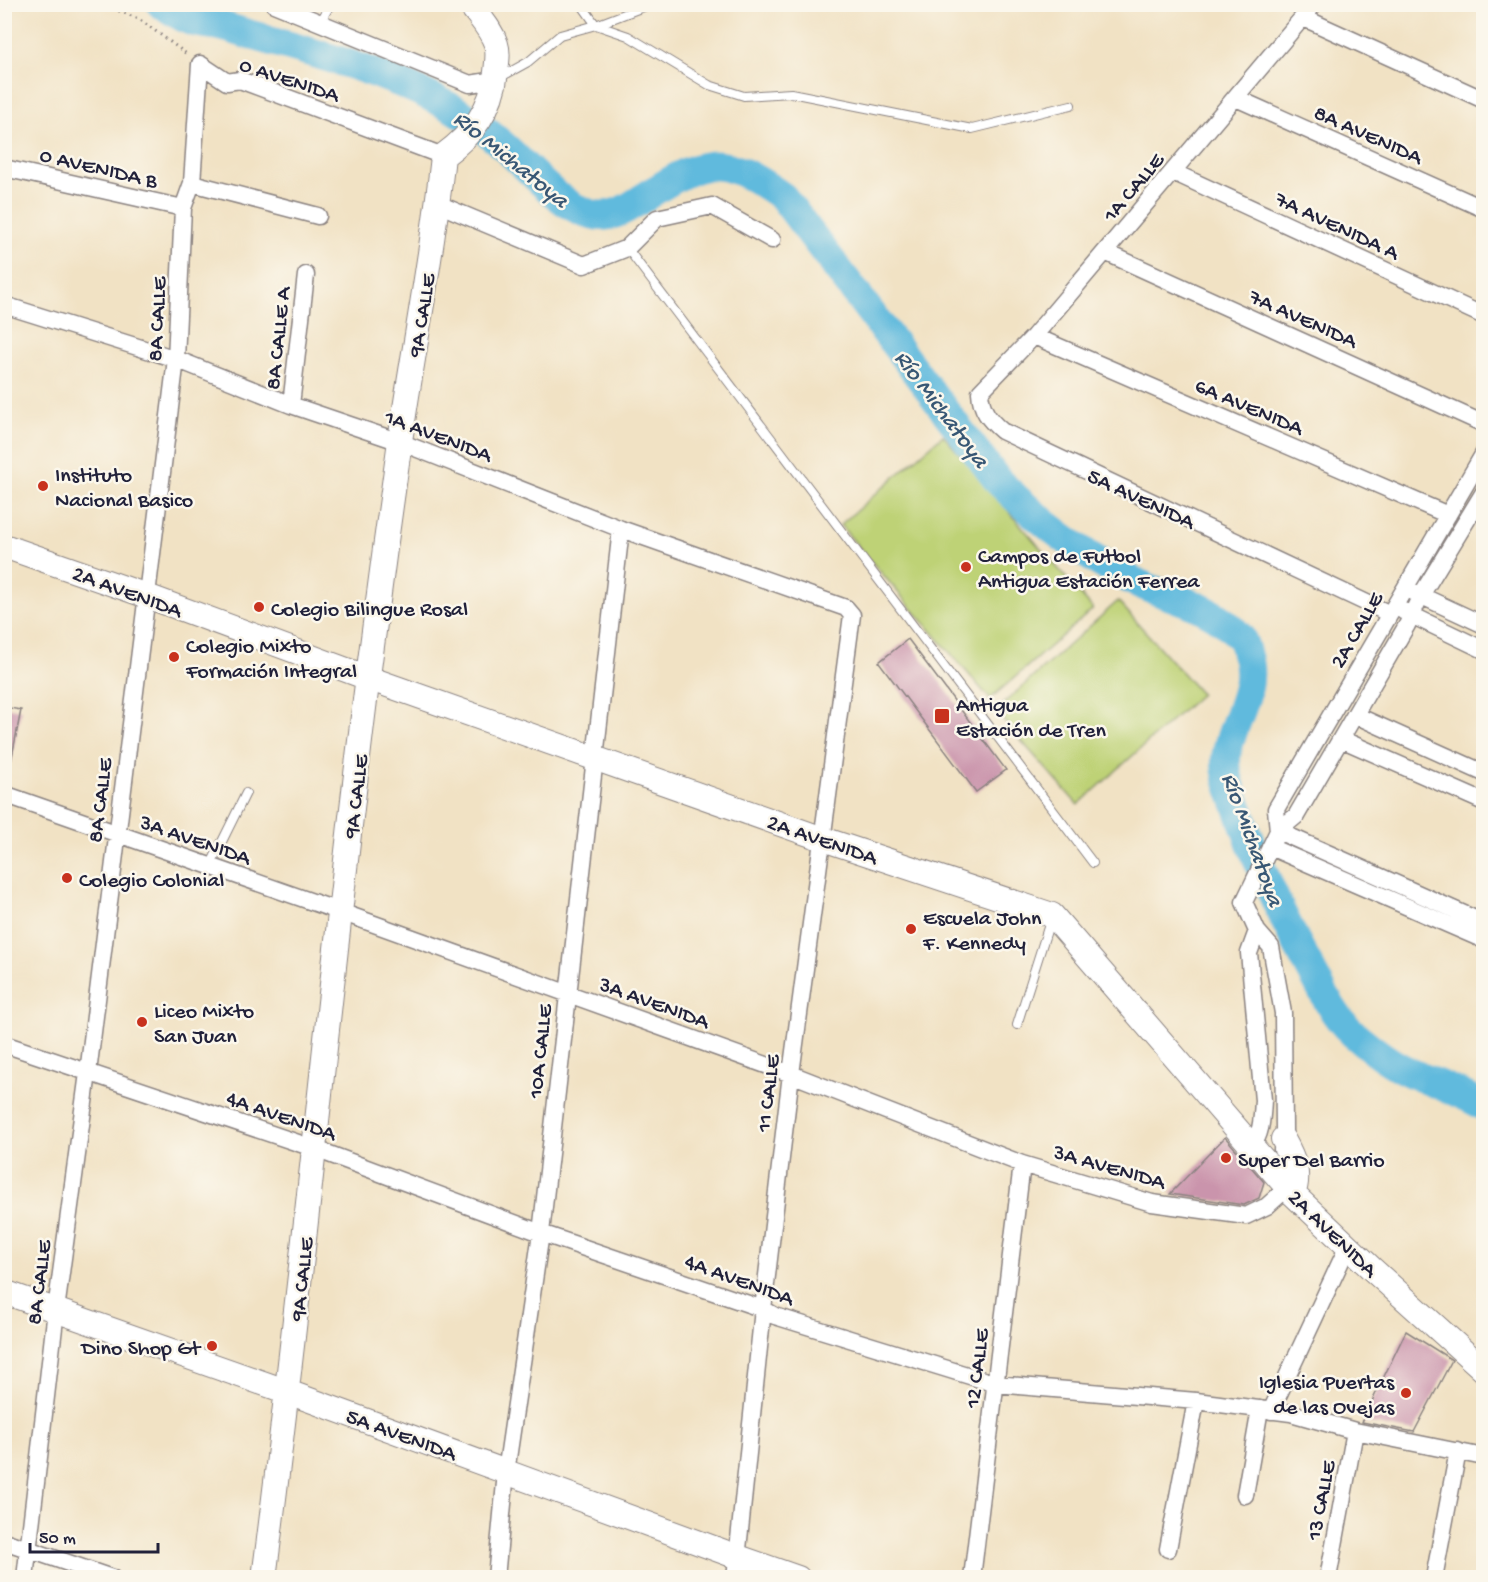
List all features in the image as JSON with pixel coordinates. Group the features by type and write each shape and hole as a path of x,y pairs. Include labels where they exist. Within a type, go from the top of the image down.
{"main road":[{"path":"443,156 464,141 493,91 498,54 493,36 470,4"},
{"name":"9A CALLE","path":"264,1578 288,1392 313,1148 368,678 400,442 438,204 443,156"},
{"name":"2A AVENIDA","path":"4,546 823,839 1052,915 1285,1186 1484,1370"},
{"path":"1283,1139 1295,1161 1297,1185 1285,1186"},
{"name":"5A AVENIDA","path":"4,1292 506,1472 736,1568 798,1578"}],"street":[{"path":"274,4 470,84 493,91"},
{"path":"1309,11 1484,100"},
{"name":"1A CALLE","path":"980,392 1034,336 1309,11"},
{"name":"0 AVENIDA","path":"200,64 227,82 240,80 443,156"},
{"name":"8A CALLE","path":"25,1578 56,1310 88,1073 176,359 183,208 192,183 200,64"},
{"name":"8A AVENIDA","path":"1236,98 1484,209"},
{"name":"0 AVENIDA B","path":"4,168 183,208"},
{"name":"7A AVENIDA A","path":"1173,172 1484,316"},
{"path":"192,183 318,216"},
{"path":"438,204 584,266 627,248 657,218 712,206 772,240"},
{"name":"7A AVENIDA","path":"1106,252 1484,424"},
{"name":"8A CALLE A","path":"291,405 306,275"},
{"name":"1A AVENIDA","path":"4,305 176,359 291,405 400,442 621,529 846,608 852,615"},
{"name":"6A AVENIDA","path":"1034,336 1448,514"},
{"name":"5A AVENIDA","path":"980,392 981,405 991,421 1002,431 1484,650"},
{"name":"2A CALLE","path":"1278,831 1276,808 1484,453"},
{"path":"1464,487 1481,500"},
{"name":"2A CALLE","path":"1283,1139 1283,1013 1271,947 1257,931 1244,902 1278,831 1296,816 1355,716 1420,597 1481,500"},
{"name":"10A CALLE","path":"496,1578 506,1472 541,1233 621,529"},
{"path":"1405,587 1420,597 1484,625"},
{"name":"11 CALLE","path":"736,1568 763,1309 791,1074 852,615"},
{"path":"1355,716 1484,773"},
{"path":"1341,739 1484,802"},
{"name":"3A AVENIDA","path":"4,794 791,1074 1022,1164 1152,1203 1246,1216 1267,1206 1285,1186"},
{"path":"1278,831 1484,923"},
{"path":"1267,851 1484,940"},
{"path":"1251,1147 1256,1141 1261,1124 1263,1100 1249,952 1257,931"},
{"name":"4A AVENIDA","path":"4,1044 313,1148 541,1233 763,1309 775,1316 996,1384 1196,1401 1292,1413 1355,1431 1484,1457"},
{"path":"1261,1071 1284,1070"},
{"name":"12 CALLE","path":"972,1578 1022,1164"},
{"path":"1245,1495 1265,1410 1348,1246"},
{"path":"1168,1549 1196,1401"},
{"name":"13 CALLE","path":"1328,1578 1355,1431"},
{"path":"1434,1578 1458,1451"},
{"path":"4,1541 112,1578"}],"lane":[{"path":"320,22 331,4"},
{"path":"581,4 596,25 628,36 709,85 744,96 790,93 972,129 1071,105"},
{"path":"493,91 560,35 596,25 651,4"},
{"path":"627,248 1093,863"},
{"path":"210,867 246,793"},
{"path":"1017,1025 1052,915"}],"path":[{"path":"102,4 139,19 200,64"}],"green space":[{"name":"Campos de Futbol Antigua Estación Ferrea","path":"943,435 1093,609 990,699 840,525"},
{"name":"Campos de Futbol Antigua Estación Ferrea","path":"1118,601 1201,694 1078,805 995,711"}],"building":[{"name":"Antigua Estación de Tren","path":"908,639 1006,770 976,792 879,662"},
{"path":"4,707 21,710 11,762 4,761"},
{"name":"Super Del Barrio","path":"1225,1137 1264,1182 1259,1198 1244,1205 1170,1194"},
{"name":"Iglesia Puertas de las Ovejas","path":"1406,1331 1452,1360 1414,1432 1362,1422"}],"waterway":[{"name":"Río Michatoya","path":"161,4 193,21 228,28 347,63 417,90 485,130 557,196 582,211 601,216 618,213 678,177 694,169 709,166 724,166 741,172 783,197 999,482 1044,523 1094,559 1143,586 1188,602 1216,616 1240,637 1249,667 1249,680 1229,745 1226,758 1227,771 1254,851 1301,951 1332,1009 1358,1037 1401,1068 1484,1106"}],"place":[{"name":"Instituto Nacional Basico","path":"43,486"},
{"name":"Campos de Futbol Antigua Estación Ferrea","path":"966,567"},
{"name":"Colegio Bilingue Rosal","path":"259,607"},
{"name":"Colegio Mixto Formación Integral","path":"174,657"},
{"name":"Antigua Estación de Tren","path":"942,716"},
{"name":"Colegio Colonial","path":"67,878"},
{"name":"Escuela John F. Kennedy","path":"911,929"},
{"name":"Liceo Mixto San Juan","path":"142,1022"},
{"name":"Super Del Barrio","path":"1226,1158"},
{"name":"Dino Shop Gt","path":"212,1346"},
{"name":"Iglesia Puertas de las Ovejas","path":"1406,1393"}]}
